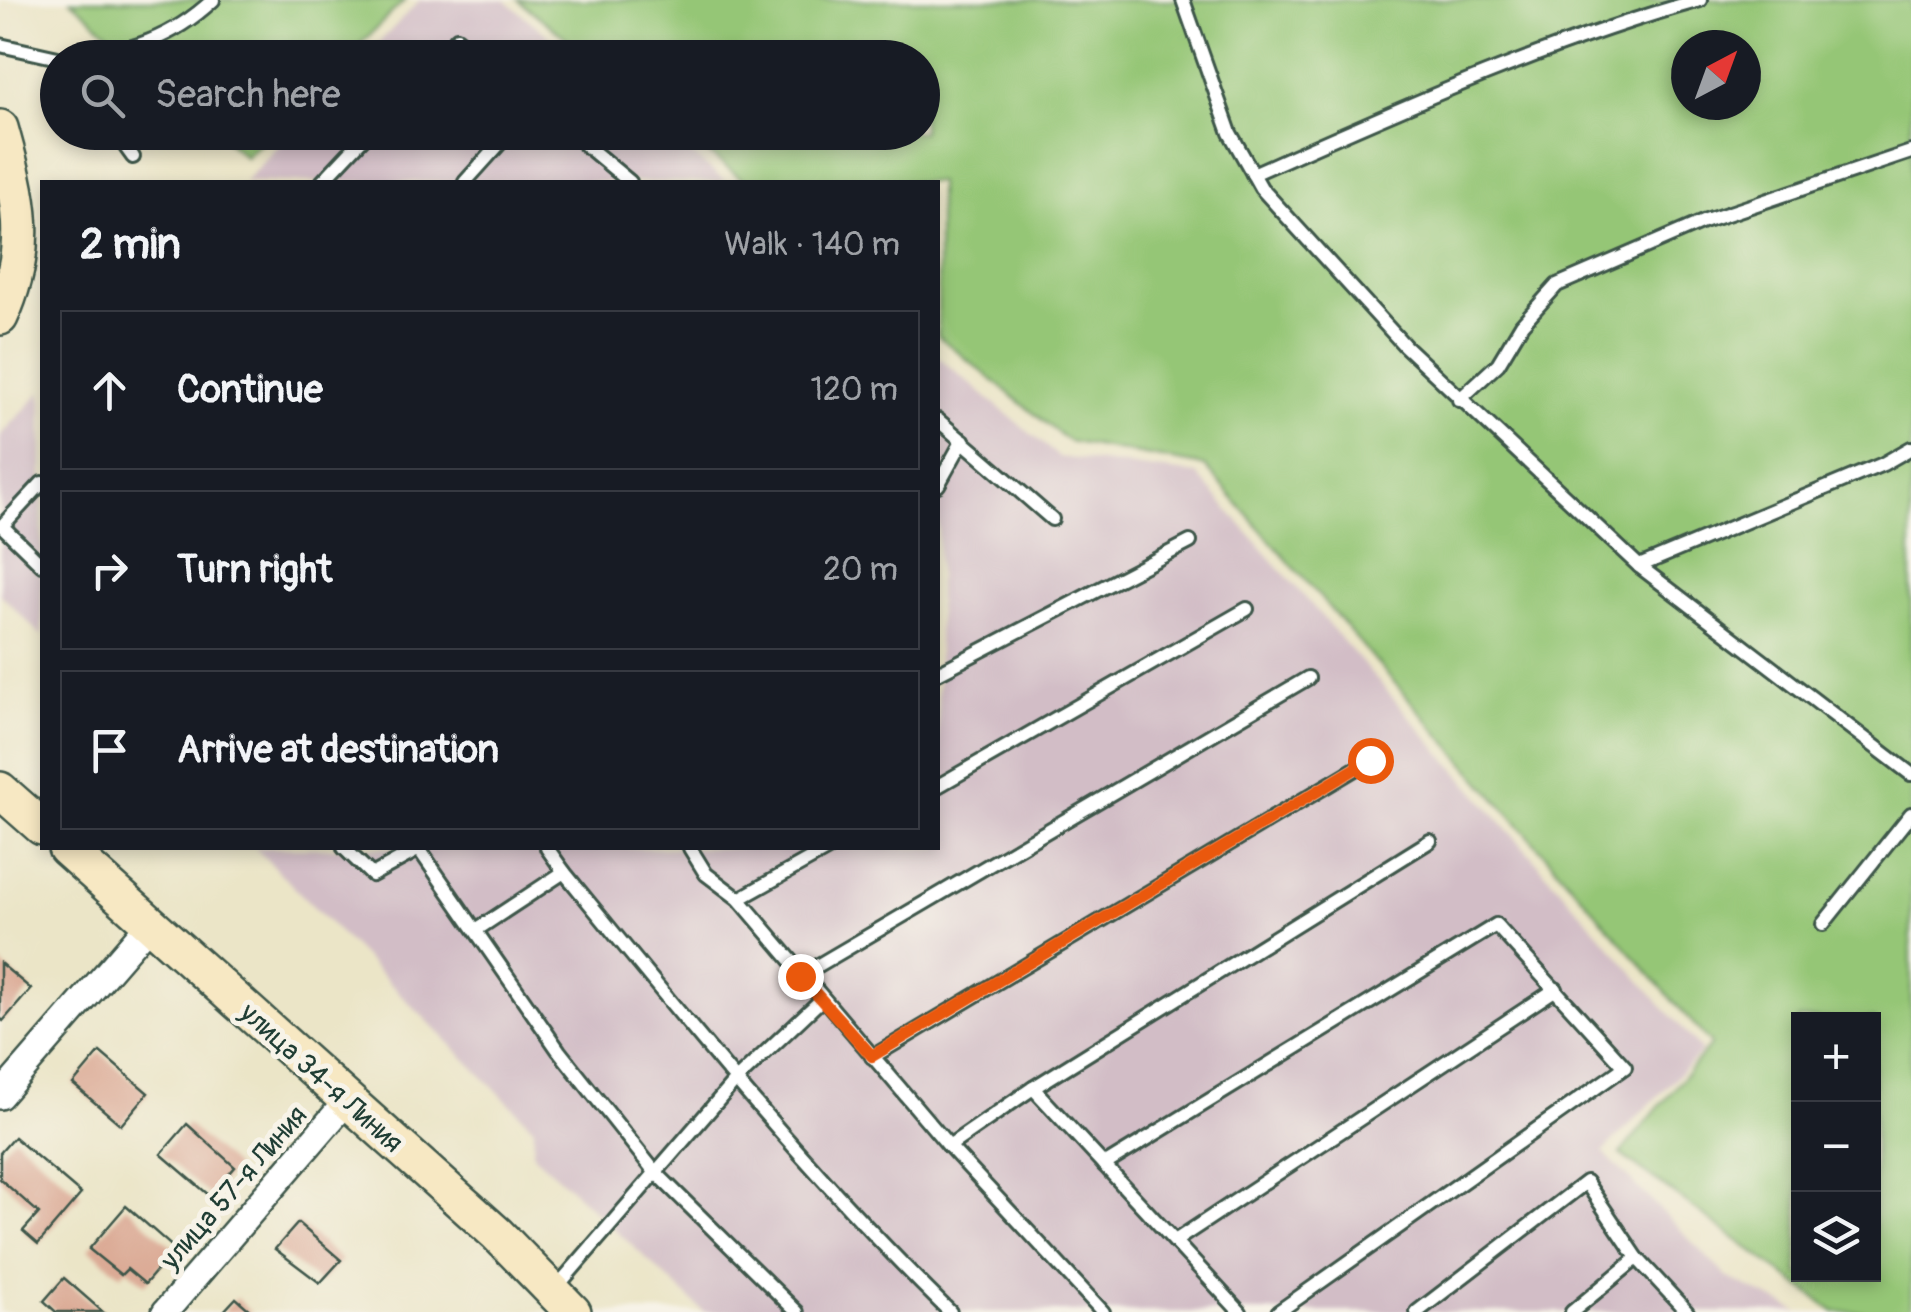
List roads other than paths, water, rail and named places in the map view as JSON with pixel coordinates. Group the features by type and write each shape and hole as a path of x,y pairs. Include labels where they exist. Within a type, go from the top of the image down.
{"main road":[{"path":"0,128 22,214 17,281 0,317"},
{"path":"0,790 40,825"},
{"name":"улица 34-я Линия","path":"68,850 347,1100 563,1301"}],"street":[{"path":"0,1096 151,922"},
{"name":"улица 57-я Линия","path":"165,1312 347,1100"}],"lane":[{"path":"159,40 187,24 213,0"},
{"path":"1183,0 1230,133 1254,174 1379,318 1458,400 1639,566 1911,774"},
{"path":"1254,174 1411,104 1591,32 1700,0"},
{"path":"0,45 40,54"},
{"path":"128,150 133,157"},
{"path":"324,180 352,150"},
{"path":"466,180 493,150"},
{"path":"591,150 625,180"},
{"path":"1458,400 1498,364 1522,324 1556,286 1704,222 1911,152"},
{"path":"940,422 1052,518"},
{"path":"940,481 963,440"},
{"path":"1639,566 1883,464 1911,448"},
{"path":"40,485 2,526 40,563"},
{"path":"940,672 1190,542"},
{"path":"940,785 1247,609"},
{"path":"800,976 1308,678"},
{"path":"872,1056 1370,760"},
{"path":"1823,924 1911,814"},
{"path":"949,1146 1033,1088 1430,842"},
{"path":"346,850 372,875 416,850"},
{"path":"421,850 559,1050 656,1172 797,1312"},
{"path":"548,850 734,1082 850,1214 950,1312"},
{"path":"691,850 706,874 739,899 800,976 949,1146 1103,1312"},
{"path":"739,899 826,850"},
{"path":"476,930 564,872"},
{"path":"1104,1165 1496,925 1625,1067 1278,1312"},
{"path":"1175,1241 1556,989"},
{"path":"563,1301 656,1172 734,1082 821,1000"},
{"path":"1033,1088 1240,1312"},
{"path":"1418,1312 1586,1182 1637,1258 1687,1312"},
{"path":"1572,1312 1637,1258"}]}
